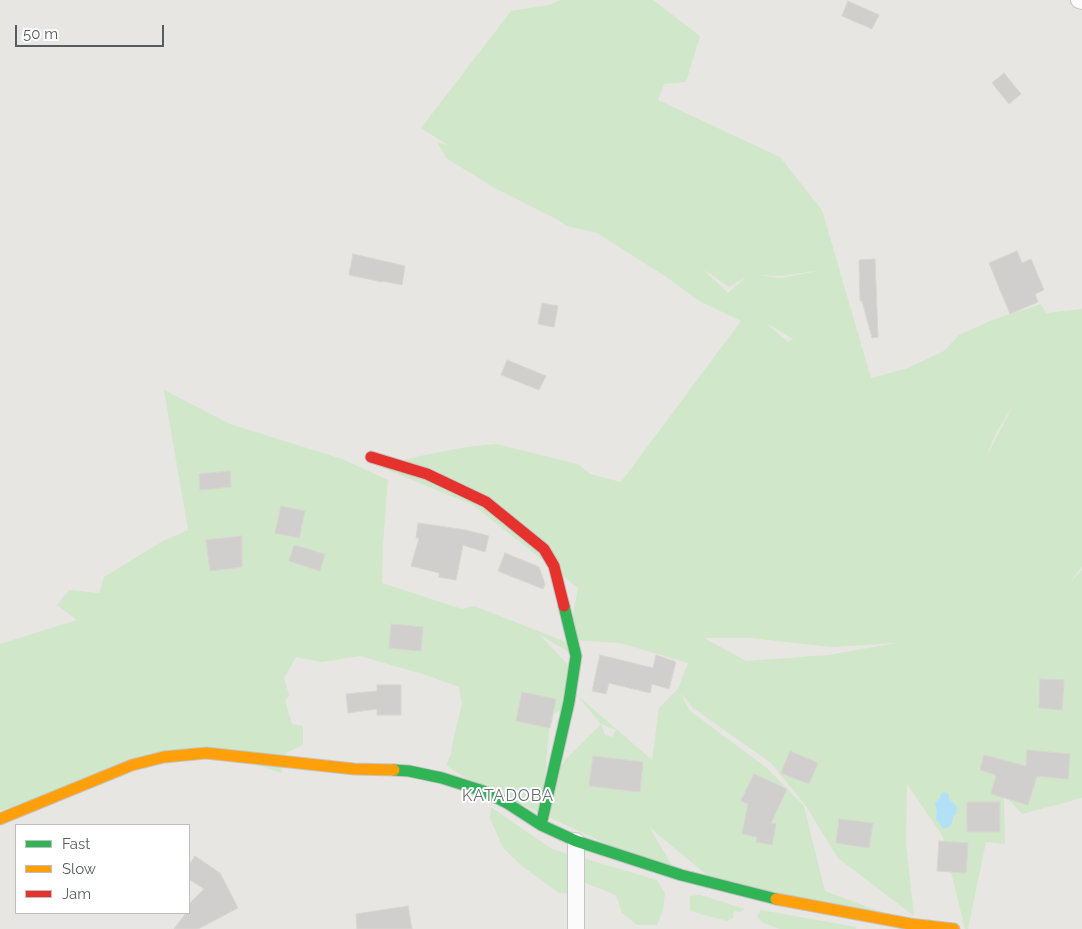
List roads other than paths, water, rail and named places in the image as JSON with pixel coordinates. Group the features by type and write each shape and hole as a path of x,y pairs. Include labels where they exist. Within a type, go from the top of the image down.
{"street":[{"path":"371,457 427,474 486,502 544,549 554,566 576,656 569,702 541,825"},
{"path":"0,819 132,765 164,757 206,753 354,769 387,769 418,772 483,791 507,803 541,825 576,841 681,875 781,900 910,924 954,929"},
{"path":"576,841 576,929"}],"water":[{"path":"941,793 949,794 949,799 957,807 952,823 949,827 943,829 936,820 935,803 940,798"}],"district":[{"name":"KATADOBA","path":"508,796"}]}
